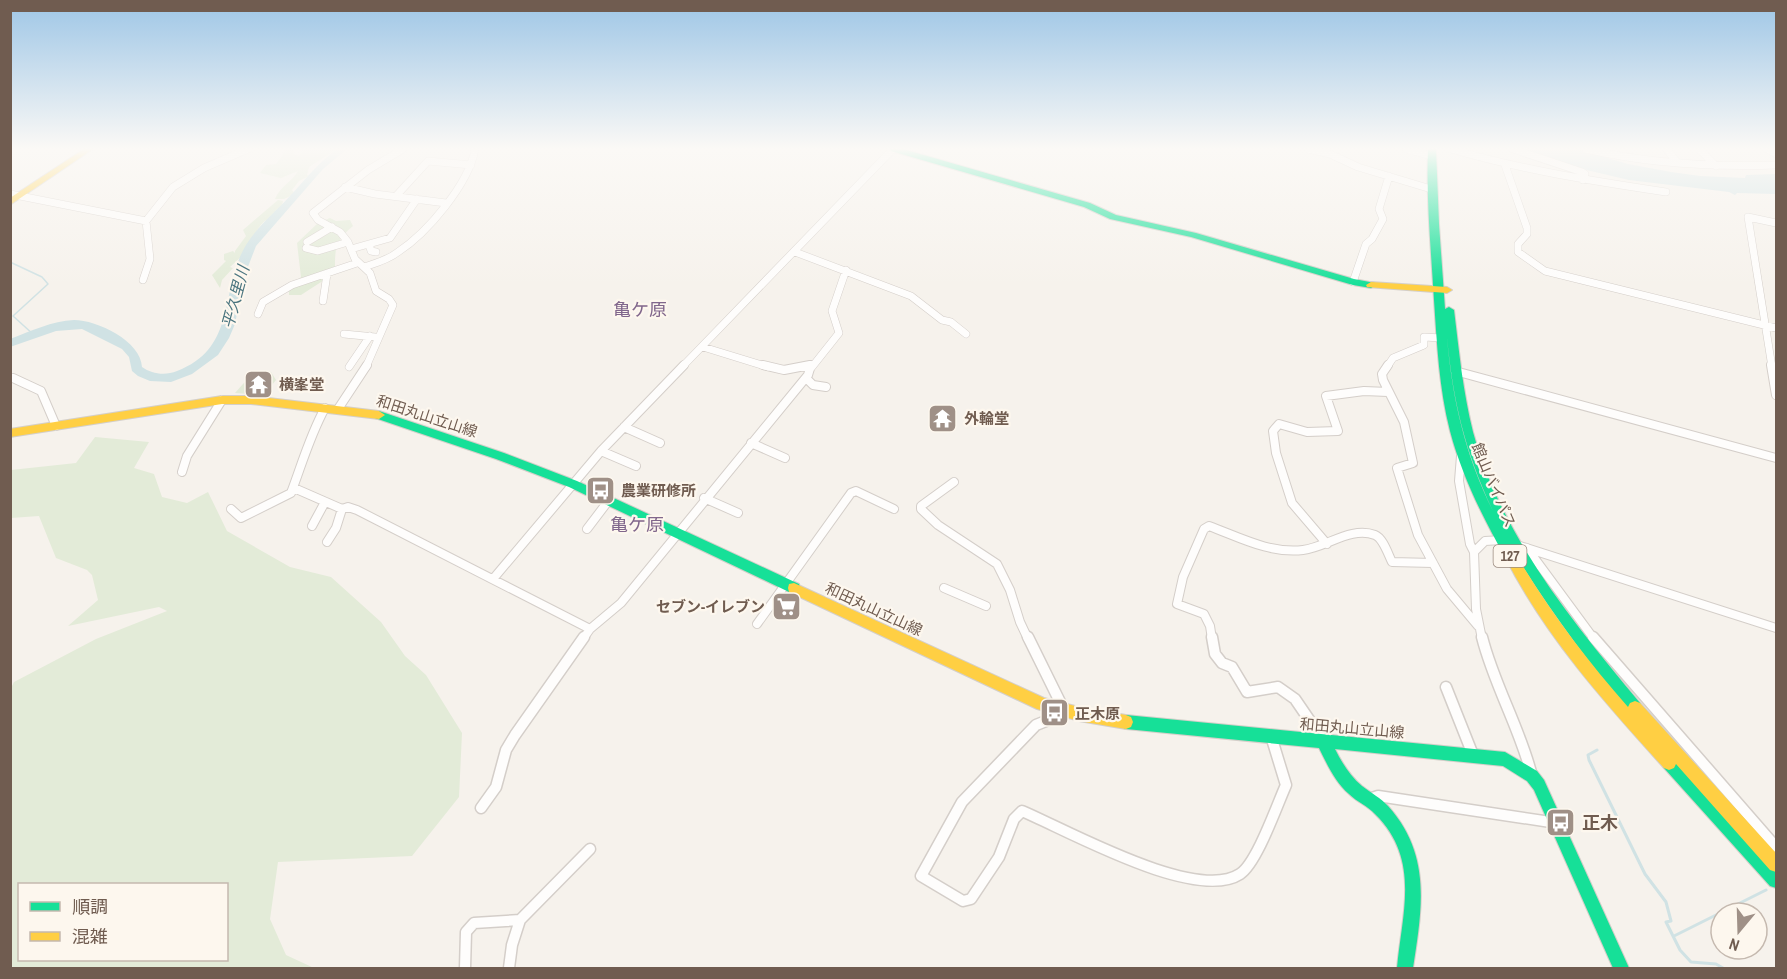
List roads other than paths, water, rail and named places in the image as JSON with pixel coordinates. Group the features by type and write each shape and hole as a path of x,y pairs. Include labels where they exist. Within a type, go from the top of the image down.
{"main road":[{"path":"1051,195 1087,205 1113,217 1201,237 1353,282 1383,287 1443,289"},
{"name":"館山バイパス","path":"1432,195 1443,289 1463,413 1473,450 1489,492 1554,603 1602,668 1776,864"},
{"name":"館山バイパス","path":"1440,195 1443,289 1441,338 1451,412 1461,450 1478,493 1501,540 1544,608 1585,665 1776,880"},
{"name":"和田丸山立山線","path":"10,433 222,400 365,412 404,422 573,484 1023,697 1064,711 1118,721 1505,759 1533,776 1544,793 1621,969"},
{"path":"1323,740 1346,781 1369,799 1396,826 1414,863 1415,888 1405,969"}],"street":[{"path":"143,280 147,274 149,259 146,221 168,195"},
{"path":"231,509 241,518 281,499 294,488 308,450 312,431 364,372 393,305 389,299 376,291 370,273 361,265 349,246 332,227 318,220 313,213 336,195"},
{"path":"389,195 446,203"},
{"path":"258,314 262,302 288,287 400,252 418,236 452,195"},
{"path":"493,579 624,427 850,195"},
{"path":"1353,282 1366,244 1372,239 1383,219 1379,209 1383,195"},
{"path":"1515,195 1527,228 1527,234 1518,244 1518,252 1545,271 1776,328"},
{"path":"13,198 146,221"},
{"path":"332,227 307,245 318,251 369,244 393,236 417,199"},
{"path":"1776,223 1748,217 1776,395"},
{"path":"369,244 371,251 376,252"},
{"path":"795,252 911,296 924,304 942,321 951,322 966,334"},
{"path":"481,808 496,787 506,750 590,629 621,603 704,498 806,378 812,368 811,365 838,333 832,311 846,270"},
{"path":"323,301 327,274"},
{"path":"344,334 381,337"},
{"path":"349,367 370,336"},
{"path":"1441,338 1424,337 1424,345 1393,358 1382,374 1388,392 1402,418 1413,463 1397,468 1410,518 1447,590 1478,626"},
{"path":"703,347 776,369 784,370 811,365"},
{"path":"1455,371 1776,458"},
{"path":"13,378 42,391 56,426"},
{"path":"806,378 813,385 826,387"},
{"path":"1327,544 1292,503 1276,453 1273,431 1279,424 1307,432 1338,431 1326,396 1388,392"},
{"path":"182,472 186,456 222,400"},
{"path":"624,427 660,443"},
{"path":"752,443 785,458"},
{"path":"1461,450 1459,482 1470,544 1474,552 1478,626 1492,670 1528,756 1533,776"},
{"path":"601,452 636,466"},
{"path":"954,482 921,506 921,509 938,525 997,564 1010,590 1020,622 1064,711 1061,715 1036,725 993,767 962,802 921,876 963,901 971,899 999,857 1014,819 1022,811 1092,844 1166,873 1202,882 1232,877 1241,873 1254,855 1286,785 1271,736"},
{"path":"294,488 342,508 357,510 590,629"},
{"path":"757,624 851,493 856,491 894,509"},
{"path":"704,498 738,513"},
{"path":"587,529 609,500"},
{"path":"312,526 326,502"},
{"path":"327,542 336,528 342,508"},
{"path":"1323,740 1295,699 1278,687 1247,692 1232,667 1222,663 1215,654 1210,626 1204,614 1177,604 1183,577 1204,529 1209,526 1267,548 1303,550 1327,544 1354,533 1372,534 1379,537 1392,562 1433,563"},
{"path":"1474,552 1485,541 1501,540 1776,628"},
{"path":"1522,547 1600,646 1776,847"},
{"path":"944,588 986,606"},
{"path":"1446,687 1473,755"},
{"path":"1369,799 1378,796 1558,824"},
{"path":"509,969 512,945 520,920 590,849"},
{"path":"465,969 466,932 474,923 520,920"}],"waterway":[{"name":"平久里川","path":"10,343 56,327 83,325 127,346 135,357 136,368 146,375 158,378 180,375 214,352 229,324 243,261 265,228 296,195"},
{"path":"10,262 42,277 48,284 13,316 34,335"},
{"path":"1597,750 1588,755 1589,760 1645,874 1666,902 1671,921 1666,922 1680,950 1691,962 1716,964 1723,968"},
{"path":"1674,936 1766,890"}],"place":[{"name":"横峯堂","path":"258,384"},
{"name":"外輪堂","path":"943,418"},
{"name":"農業研修所","path":"600,490"},
{"name":"セブン-イレブン","path":"786,606"},
{"name":"正木原","path":"1054,713"},
{"name":"正木","path":"1561,822"}],"district":[{"name":"亀ケ原","path":"640,309"},
{"name":"亀ケ原","path":"637,524"}]}
